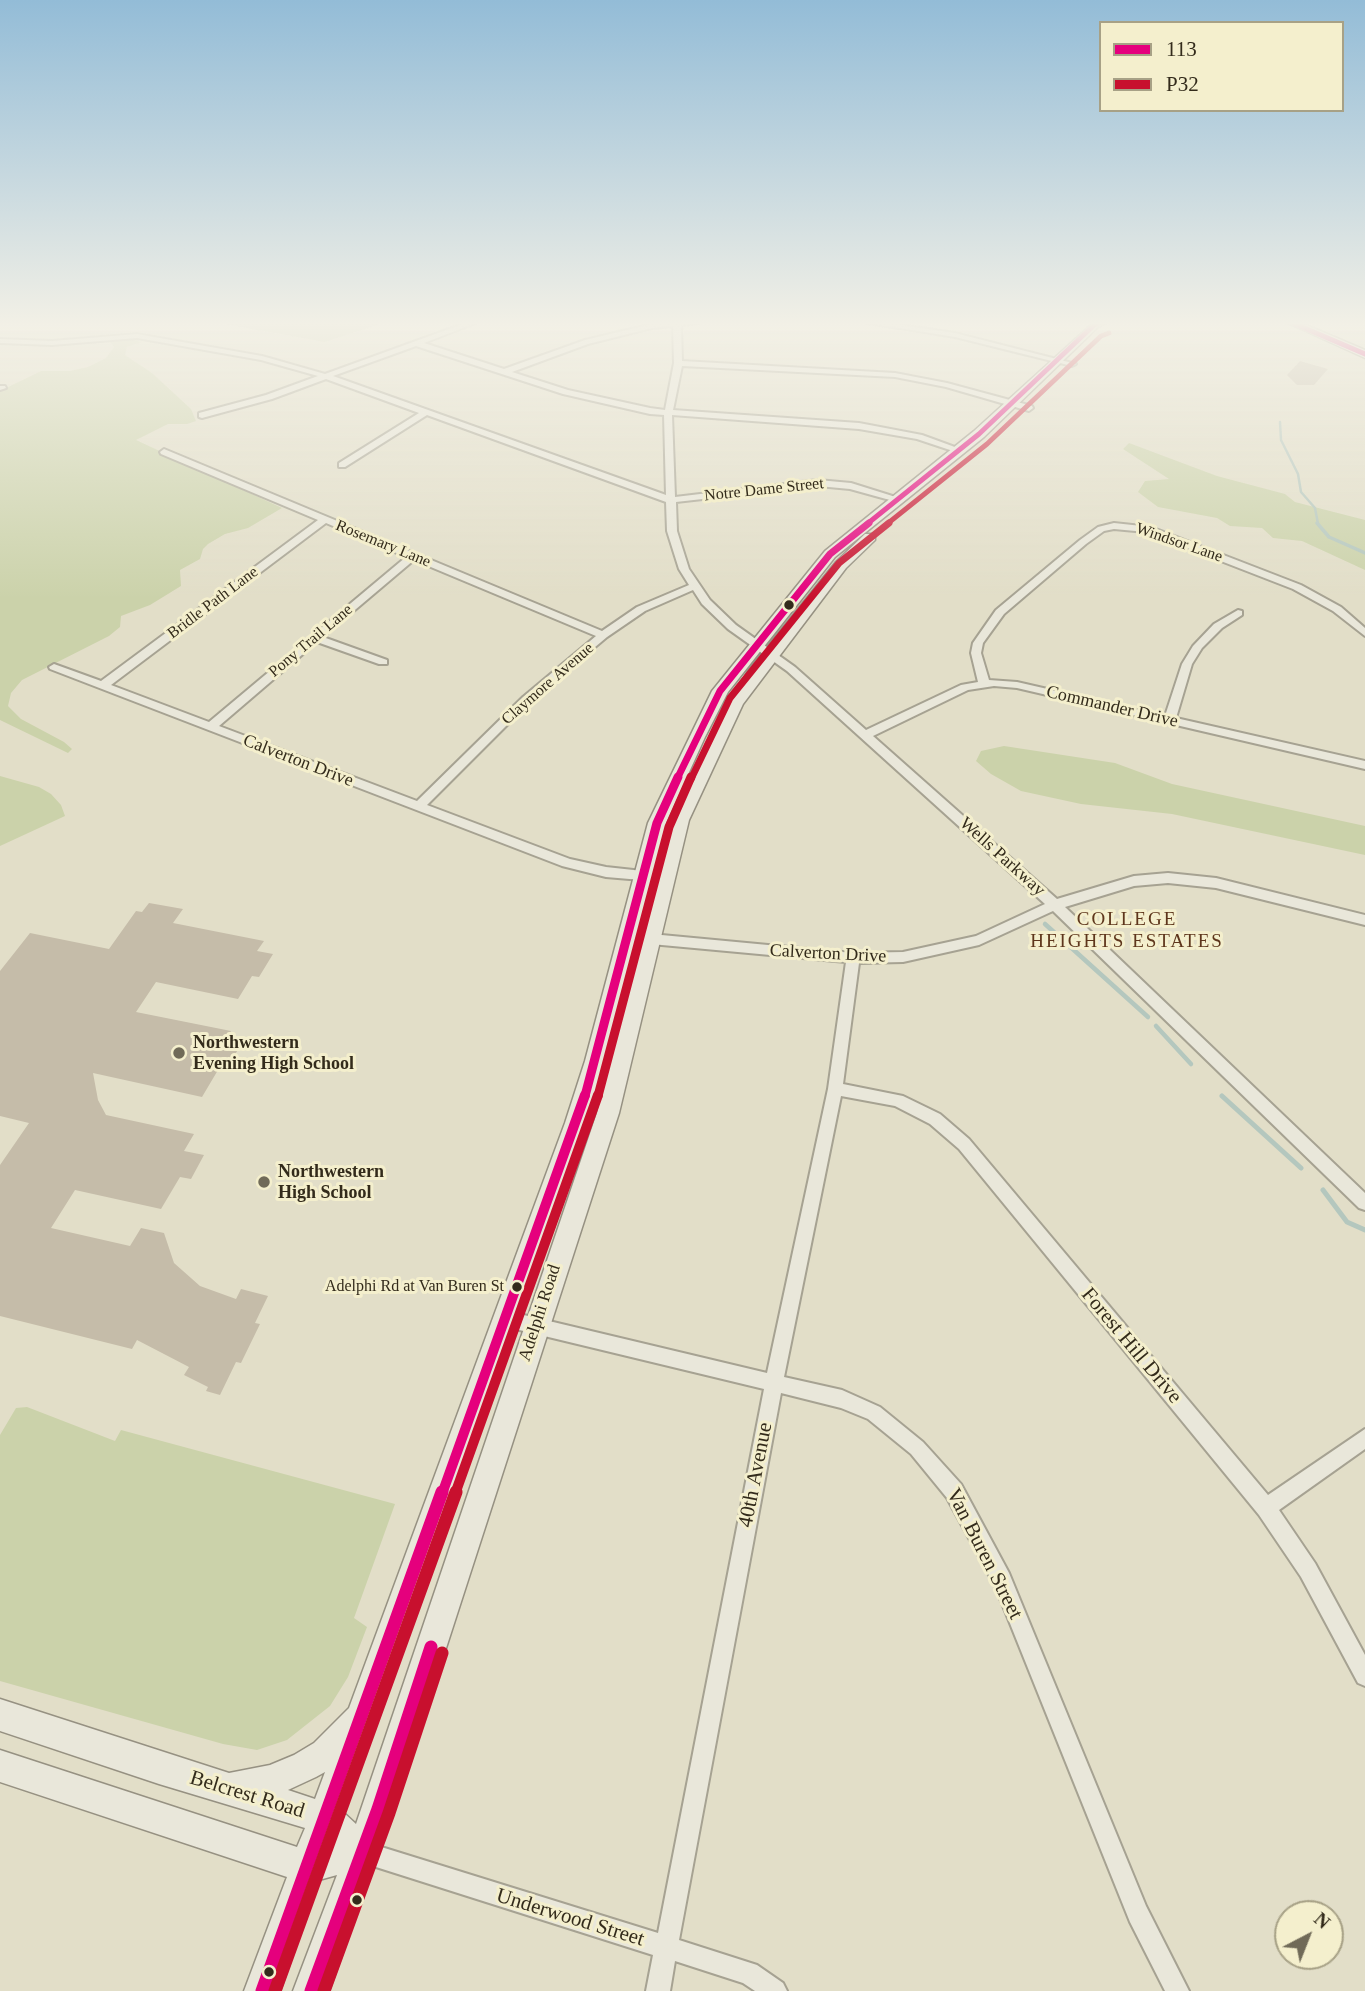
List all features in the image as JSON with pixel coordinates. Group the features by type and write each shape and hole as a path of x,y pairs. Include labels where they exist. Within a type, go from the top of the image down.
{"main road":[{"name":"Adelphi Road","path":"262,1991 364,1715 608,1112 665,877 687,804 763,648 830,554 959,450 1010,414"},
{"name":"Adelphi Road","path":"311,1991 362,1852 521,1322 596,1061 660,813 720,691 852,553 1012,414"},
{"name":"Belcrest Road","path":"0,1715 226,1789 326,1818 362,1852"},
{"path":"226,1789 272,1782 305,1766 325,1754 364,1715"},
{"path":"0,1766 307,1867 362,1852"}],"street":[{"path":"202,415 206,414"},
{"path":"342,465 423,414"},
{"path":"431,414 670,500"},
{"path":"668,414 859,426 911,436 959,450"},
{"name":"Wells Parkway","path":"668,414 670,500 675,543 695,586 717,613 866,735 1055,905 1365,1203"},
{"name":"Rosemary Lane","path":"164,452 603,635"},
{"name":"Notre Dame Street","path":"670,500 818,483 851,486 897,499"},
{"name":"Bridle Path Lane","path":"103,685 324,520"},
{"name":"Windsor Lane","path":"984,683 976,653 989,624 1010,601 1064,557 1098,531 1114,526 1148,529 1297,587 1337,609 1365,632"},
{"name":"Pony Trail Lane","path":"210,727 413,556"},
{"name":"Claymore Avenue","path":"418,807 527,699 603,635 641,609 695,586"},
{"path":"1170,719 1187,664 1198,646 1211,631 1238,613"},
{"path":"315,638 383,662"},
{"name":"Calverton Drive","path":"54,667 574,865 665,877"},
{"name":"Commander Drive","path":"866,735 965,687 984,683 1017,685 1365,765"},
{"name":"Calverton Drive","path":"651,939 853,958 903,957 937,952 979,940 1055,905 1134,881 1192,879 1365,920"},
{"name":"40th Avenue","path":"659,1991 774,1383 835,1089 853,958"},
{"name":"Forest Hill Drive","path":"835,1089 898,1100 924,1112 953,1133 1266,1508 1308,1570 1365,1676"},
{"name":"Van Buren Street","path":"521,1322 842,1399 874,1413 917,1448 954,1491 1002,1580 1138,1914 1177,1991"},
{"path":"1266,1508 1365,1438"},
{"name":"Underwood Street","path":"362,1852 749,1973 775,1991"}],"green space":[{"path":"0,414 193,414 196,421 168,424 136,440 282,508 248,528 225,534 208,544 200,559 180,570 181,586 150,605 121,616 120,627 109,636 22,680 11,693 8,706 21,719 64,742 72,749 68,753 0,720"},
{"path":"1129,443 1217,476 1285,494 1295,502 1365,520 1365,570 1302,541 1273,538 1262,528 1230,526 1217,518 1158,507 1138,492 1145,481 1169,479 1123,449"},
{"path":"1004,746 1115,763 1172,784 1365,826 1365,855 1172,814 1081,804 1021,791 991,774 976,761 981,751"},
{"path":"0,776 39,787 51,794 61,805 65,816 0,846"},
{"path":"27,1407 115,1441 121,1430 395,1504 354,1618 367,1627 348,1677 330,1706 287,1740 257,1750 223,1744 0,1681 0,1435 16,1408"}],"building":[{"path":"149,903 183,909 173,923 264,941 257,951 273,954 259,977 252,976 238,999 156,982 136,1012 231,1031 224,1043 240,1046 225,1072 218,1070 202,1097 93,1073 98,1100 106,1115 194,1134 184,1151 204,1155 191,1179 180,1177 161,1209 75,1190 51,1228 130,1246 141,1228 164,1233 174,1263 200,1286 236,1299 241,1289 268,1296 255,1323 260,1324 241,1363 236,1362 220,1395 206,1391 208,1387 184,1375 189,1367 137,1340 132,1349 0,1316 0,1165 29,1123 0,1116 0,971 30,933 109,949 136,911 142,912"}],"waterway":[{"path":"1280,422 1281,440 1298,474 1301,492 1315,508 1318,524"},
{"path":"1317,523 1329,537 1365,553"},
{"path":"1045,924 1148,1017"},
{"path":"1156,1026 1191,1064"},
{"path":"1222,1096 1301,1168"},
{"path":"1323,1190 1347,1222 1365,1230"}],"transit line":[{"name":"113","path":"262,1991 576,1123 596,1061 657,823 696,737 720,691 830,554 1000,414"},
{"name":"P32","path":"275,1991 588,1127 608,1064 669,827 707,742 730,698 839,563 987,444 1019,414"},
{"name":"113","path":"311,1991 378,1809 431,1647"},
{"name":"P32","path":"324,1991 389,1813 442,1653"}],"place":[{"name":"Northwestern Evening High School","path":"179,1053"},
{"name":"Northwestern High School","path":"264,1182"},
{"name":"Adelphi Rd at Van Buren St","path":"517,1287"}],"district":[{"name":"COLLEGE HEIGHTS ESTATES","path":"1127,931"}]}
